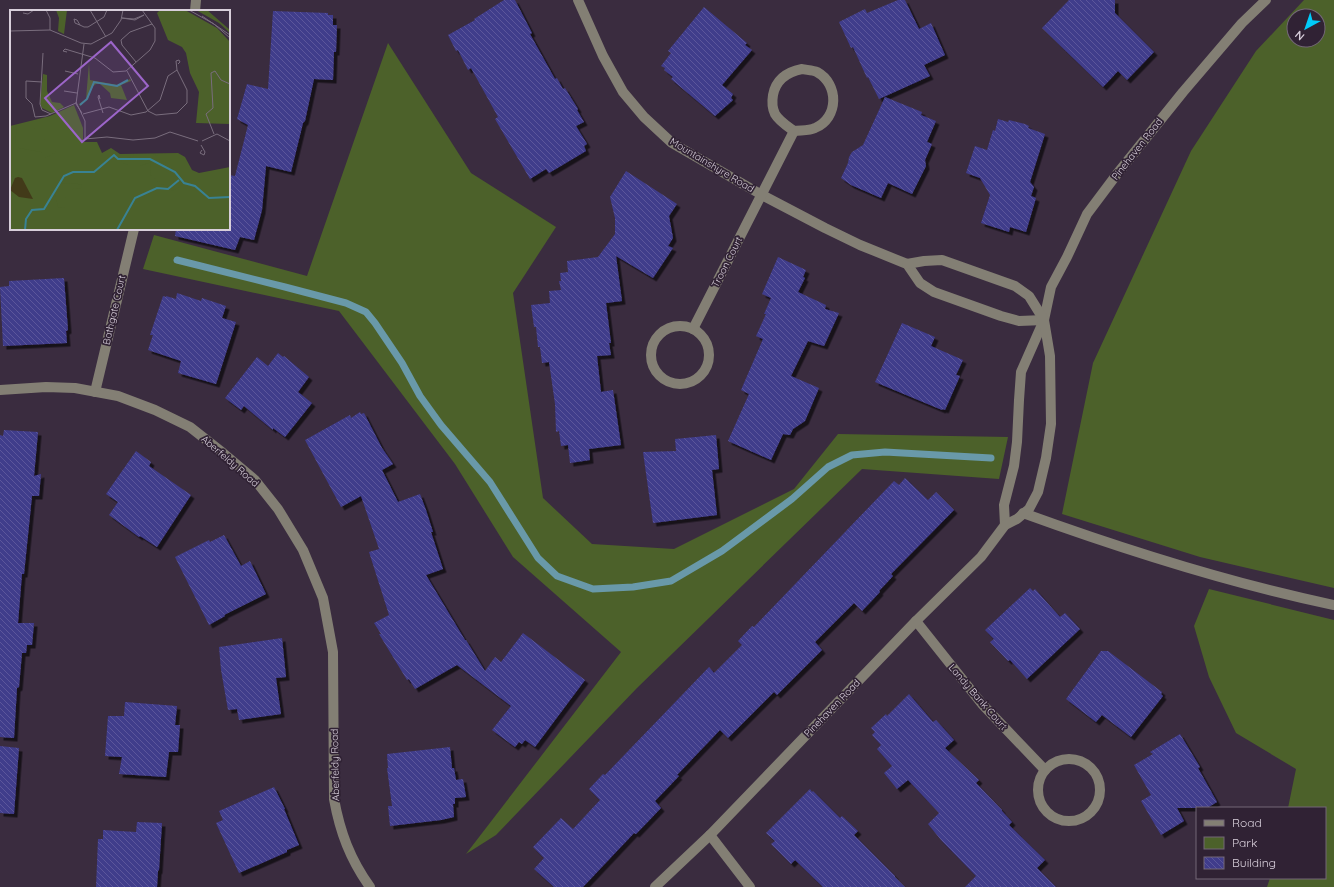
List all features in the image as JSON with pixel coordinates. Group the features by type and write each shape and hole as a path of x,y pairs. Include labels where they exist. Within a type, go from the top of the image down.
{"street":[{"path":"195,10 196,0"},
{"name":"Mountainshyre Road","path":"578,0 603,56 622,92 644,117 672,142 762,195 860,245 907,264"},
{"name":"Pinehaven Road","path":"1006,525 1004,505 1014,466 1018,442 1021,372 1044,320 1051,287 1087,214 1117,174 1193,80 1242,23 1266,0"},
{"path":"802,69 816,72 828,82 833,95 833,106 826,121 817,127 810,130 794,131 782,122 775,113 772,103 774,88 785,75 791,71 802,69"},
{"name":"Troon Court","path":"693,329 794,131"},
{"name":"Bathgate Court","path":"95,392 134,230"},
{"path":"942,260 1015,286 1029,296 1044,320 1019,321 934,292 920,283 907,264 942,260"},
{"name":"Pinehaven Road","path":"655,887 710,835 916,621 981,557 1006,525 1017,519 1028,509 1038,492 1046,458 1050,424 1050,356 1044,320"},
{"path":"683,326 693,329 703,338 708,346 709,356 705,369 695,380 686,383 674,383 665,380 659,375 654,367 652,349 654,343 664,330 683,326"},
{"name":"Aberfeldy Road","path":"0,390 46,387 75,388 118,396 155,410 190,427 224,452 256,480 278,508 303,550 322,598 333,652 334,798 339,822 348,850 363,878 370,887"},
{"path":"1024,513 1089,537 1160,560 1283,594 1334,605"},
{"name":"Landy Bank Court","path":"916,621 982,704 1045,770"},
{"path":"1071,758 1080,760 1090,766 1098,779 1100,794 1097,804 1091,813 1085,817 1075,820 1060,820 1047,812 1041,804 1038,794 1040,779 1045,770 1057,760 1071,758"},
{"path":"710,835 750,887"}],"green space":[{"path":"1304,0 1334,0 1334,588 1200,557 1062,514 1093,363 1191,151 1256,51 1286,19 1286,48 1326,48 1326,8 1296,8"},
{"path":"388,43 471,173 556,227 513,293 543,498 592,544 674,549 794,489 838,434 1008,437 999,479 862,469 637,688 496,835 466,854 621,652 513,557 455,464 339,311 143,269 154,235 307,276"},
{"path":"1209,589 1334,620 1334,887 1267,887 1270,879 1326,879 1326,807 1288,807 1296,769 1236,733 1209,677 1194,626"}],"building":[{"path":"504,0 515,0 532,33 530,34 555,79 557,78 563,89 565,88 584,122 576,126 587,144 584,146 586,151 549,173 546,169 530,179 495,119 498,117 471,68 468,70 458,50 456,51 448,35 475,20 474,19"},
{"path":"898,0 905,0 919,29 931,23 945,55 924,65 930,76 879,99 868,77 867,78 853,47 851,48 839,22 865,9 867,13"},
{"path":"1069,0 1115,0 1115,13 1154,52 1127,80 1118,71 1103,87 1042,28"},
{"path":"704,7 747,43 745,45 752,50 722,85 733,94 731,98 733,100 715,116 671,79 673,77 664,70 665,68 661,66 671,53 668,51"},
{"path":"273,11 328,13 328,15 333,15 333,25 337,25 333,80 314,79 305,121 303,123 291,172 266,166 262,210 254,240 240,237 235,250 175,236 176,230 230,230 230,175 235,176 248,125 237,119 247,84 268,89"},
{"path":"885,97 922,112 921,115 936,121 927,142 932,144 925,160 926,166 912,194 888,183 881,198 851,185 841,178 852,152 863,145"},
{"path":"998,119 1025,124 1029,126 1028,128 1045,134 1030,182 1034,187 1031,196 1036,198 1026,232 1010,227 1009,232 981,223 990,195 980,178 966,173 975,146 987,150"},
{"path":"626,171 677,204 669,216 673,238 668,246 673,248 653,278 616,256 622,301 606,303 611,355 597,356 601,392 613,390 621,445 589,449 590,460 570,463 568,445 561,446 559,431 556,432 555,404 549,362 542,363 531,305 550,303 549,291 561,290 559,281 561,281 560,273 568,272 567,261 598,257 615,234 615,218 610,197"},
{"path":"778,257 806,270 803,277 805,278 798,292 826,305 825,309 839,313 824,346 808,341 791,376 819,388 805,421 793,429 790,435 783,434 771,460 728,441 749,394 741,390 763,339 756,336 766,314 764,314 771,298 762,294"},
{"path":"64,278 68,330 66,331 67,343 3,346 0,287 9,286 9,281"},
{"path":"177,293 201,301 202,298 226,306 222,318 236,322 216,384 178,373 181,361 148,350 153,335 150,335 163,296 176,299"},
{"path":"902,323 935,337 931,346 963,360 956,375 960,376 945,410 875,382"},
{"path":"278,353 283,357 284,356 309,377 298,392 312,403 285,437 273,428 273,430 244,406 241,410 225,398 257,357 268,366"},
{"path":"360,412 361,414 364,413 382,448 393,464 382,470 398,502 420,494 433,532 431,532 443,569 426,575 485,671 495,657 501,662 523,633 585,680 535,747 525,740 522,744 519,742 515,747 492,730 511,706 457,665 415,689 409,679 407,680 379,634 381,634 374,623 389,615 369,552 379,549 361,496 341,507 305,440 350,415 351,418"},
{"path":"4,430 38,432 34,476 41,474 39,496 32,496 24,574 22,574 18,623 34,623 32,645 27,645 26,653 22,653 19,687 17,688 14,738 0,737 0,435 3,436"},
{"path":"716,435 719,469 712,470 717,515 653,523 643,452 676,451 675,439"},
{"path":"136,451 151,462 149,466 191,495 157,547 140,536 139,537 109,515 118,502 106,494"},
{"path":"905,478 928,500 936,492 954,510 891,574 893,576 862,611 854,603 815,642 822,650 777,695 774,692 728,738 720,730 677,775 679,776 655,801 661,808 636,834 634,833 583,887 554,887 534,869 544,858 533,847 561,818 573,829 600,800 589,789 603,774 605,775 709,667 714,673 742,645 738,641 752,626 754,627 894,481 899,485"},
{"path":"224,535 241,566 250,561 266,594 224,615 225,616 209,625 175,557 209,540 210,542"},
{"path":"1030,588 1033,591 1035,589 1060,617 1065,613 1080,629 1027,679 1010,660 1008,661 990,642 994,639 985,630"},
{"path":"282,638 286,677 276,678 281,714 239,720 237,709 228,710 221,670 219,647"},
{"path":"1101,651 1108,651 1162,692 1161,694 1163,696 1131,737 1102,715 1096,722 1066,699"},
{"path":"909,694 933,722 936,720 954,740 945,748 979,780 976,783 1012,822 1009,825 1045,860 1037,868 1056,887 965,887 976,876 941,840 928,824 939,813 908,780 897,789 884,773 892,766 877,749 881,745 872,735 875,732 871,728 886,714 887,716"},
{"path":"125,702 177,706 175,725 180,725 178,752 169,752 166,777 119,774 122,757 105,756 108,716 124,716"},
{"path":"1180,734 1200,767 1198,768 1217,802 1209,807 1177,808 1184,821 1161,835 1141,801 1151,795 1134,765 1153,754 1150,752"},
{"path":"0,746 19,748 14,814 0,813"},
{"path":"450,747 452,768 454,768 456,780 463,779 466,797 455,798 455,804 453,804 454,817 390,826 388,806 392,806 387,768 387,754"},
{"path":"274,787 285,809 299,845 287,850 287,852 239,873 216,823 223,820 219,811"},
{"path":"810,789 840,818 842,816 858,831 854,835 905,887 823,887 795,860 791,864 771,844 775,841 766,833"},
{"path":"137,822 162,823 157,887 96,887 98,839 103,839 103,830 136,832"}],"waterway":[{"path":"177,260 346,303 366,312 402,363 420,396 441,425 490,482 538,558 557,576 593,589 633,587 671,581 722,551 792,499 828,467 852,455 885,452 991,458"}]}
